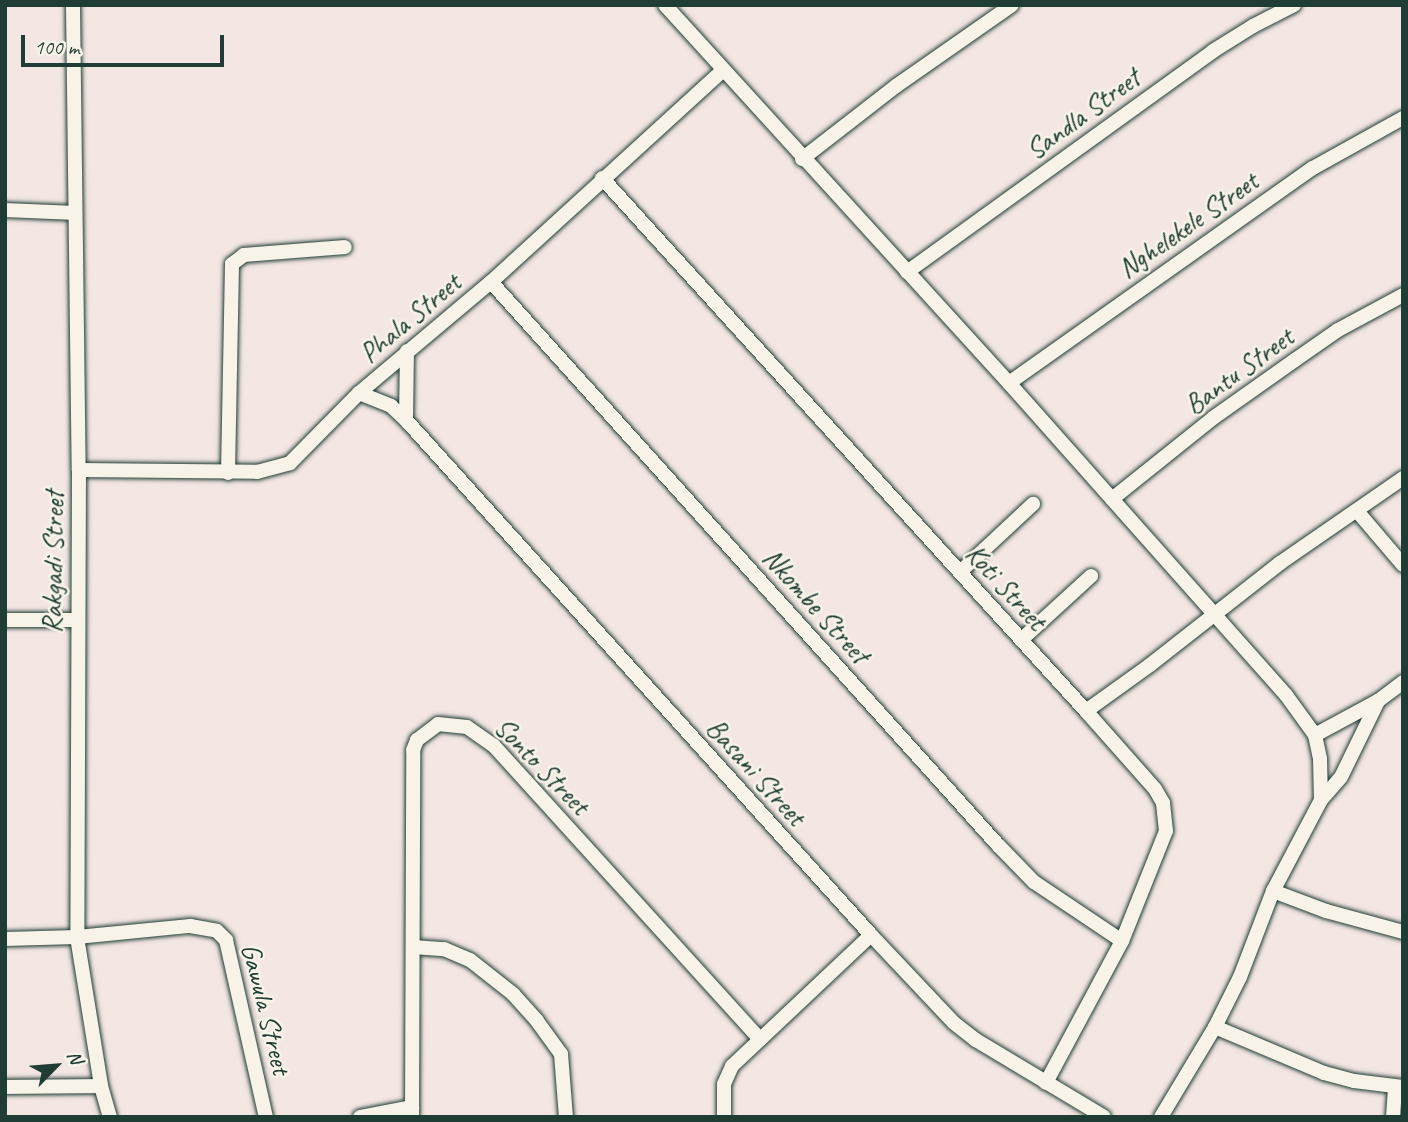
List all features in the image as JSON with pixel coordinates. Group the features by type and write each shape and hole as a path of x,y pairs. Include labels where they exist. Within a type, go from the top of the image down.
{"street":[{"name":"Rakgadi Street","path":"73,5 79,470 76,620 77,937 101,1086 110,1117"},
{"path":"802,159 896,86 1012,5"},
{"name":"Sandla Street","path":"907,272 1213,51 1294,5"},
{"path":"670,7 722,71 1009,383 1286,695 1315,736 1320,759 1321,800"},
{"name":"Phala Street","path":"79,470 229,472 277,469 290,463 359,393 491,282 722,71"},
{"name":"Nghelekele Street","path":"1009,383 1313,168 1403,118"},
{"name":"Koti Street","path":"602,178 1155,789 1167,817 1163,843 1122,941 1046,1083"},
{"path":"5,210 75,213"},
{"path":"229,472 232,264 244,255 345,247"},
{"name":"Nkombe Street","path":"491,282 998,845 1034,882 1122,941"},
{"name":"Bantu Street","path":"1112,499 1213,418 1295,360 1338,330 1403,295"},
{"path":"406,420 407,351"},
{"name":"Basani Street","path":"359,393 391,406 406,420 871,935 954,1023 1104,1117"},
{"path":"1086,711 1150,665 1213,614 1403,478"},
{"path":"960,572 1033,504"},
{"path":"1357,511 1403,565"},
{"path":"1021,639 1091,576"},
{"path":"5,620 76,620"},
{"path":"1315,736 1378,701 1403,682"},
{"path":"1161,1117 1215,1027 1240,977 1273,891 1321,800 1341,777 1378,701"},
{"name":"Sonto Street","path":"412,1112 413,750 417,740 430,728 458,724 475,731 494,746 759,1038"},
{"path":"1273,891 1326,911 1403,932"},
{"name":"Gawula Street","path":"77,937 190,926 222,934 233,968 266,1117"},
{"path":"724,1117 727,1074 759,1038 871,935"},
{"path":"5,939 77,937"},
{"path":"413,947 444,949 470,960 513,994 561,1054 566,1117"},
{"path":"1215,1027 1324,1073 1399,1087 1392,1117"},
{"path":"5,1087 101,1086"},
{"path":"360,1117 412,1112"}]}
